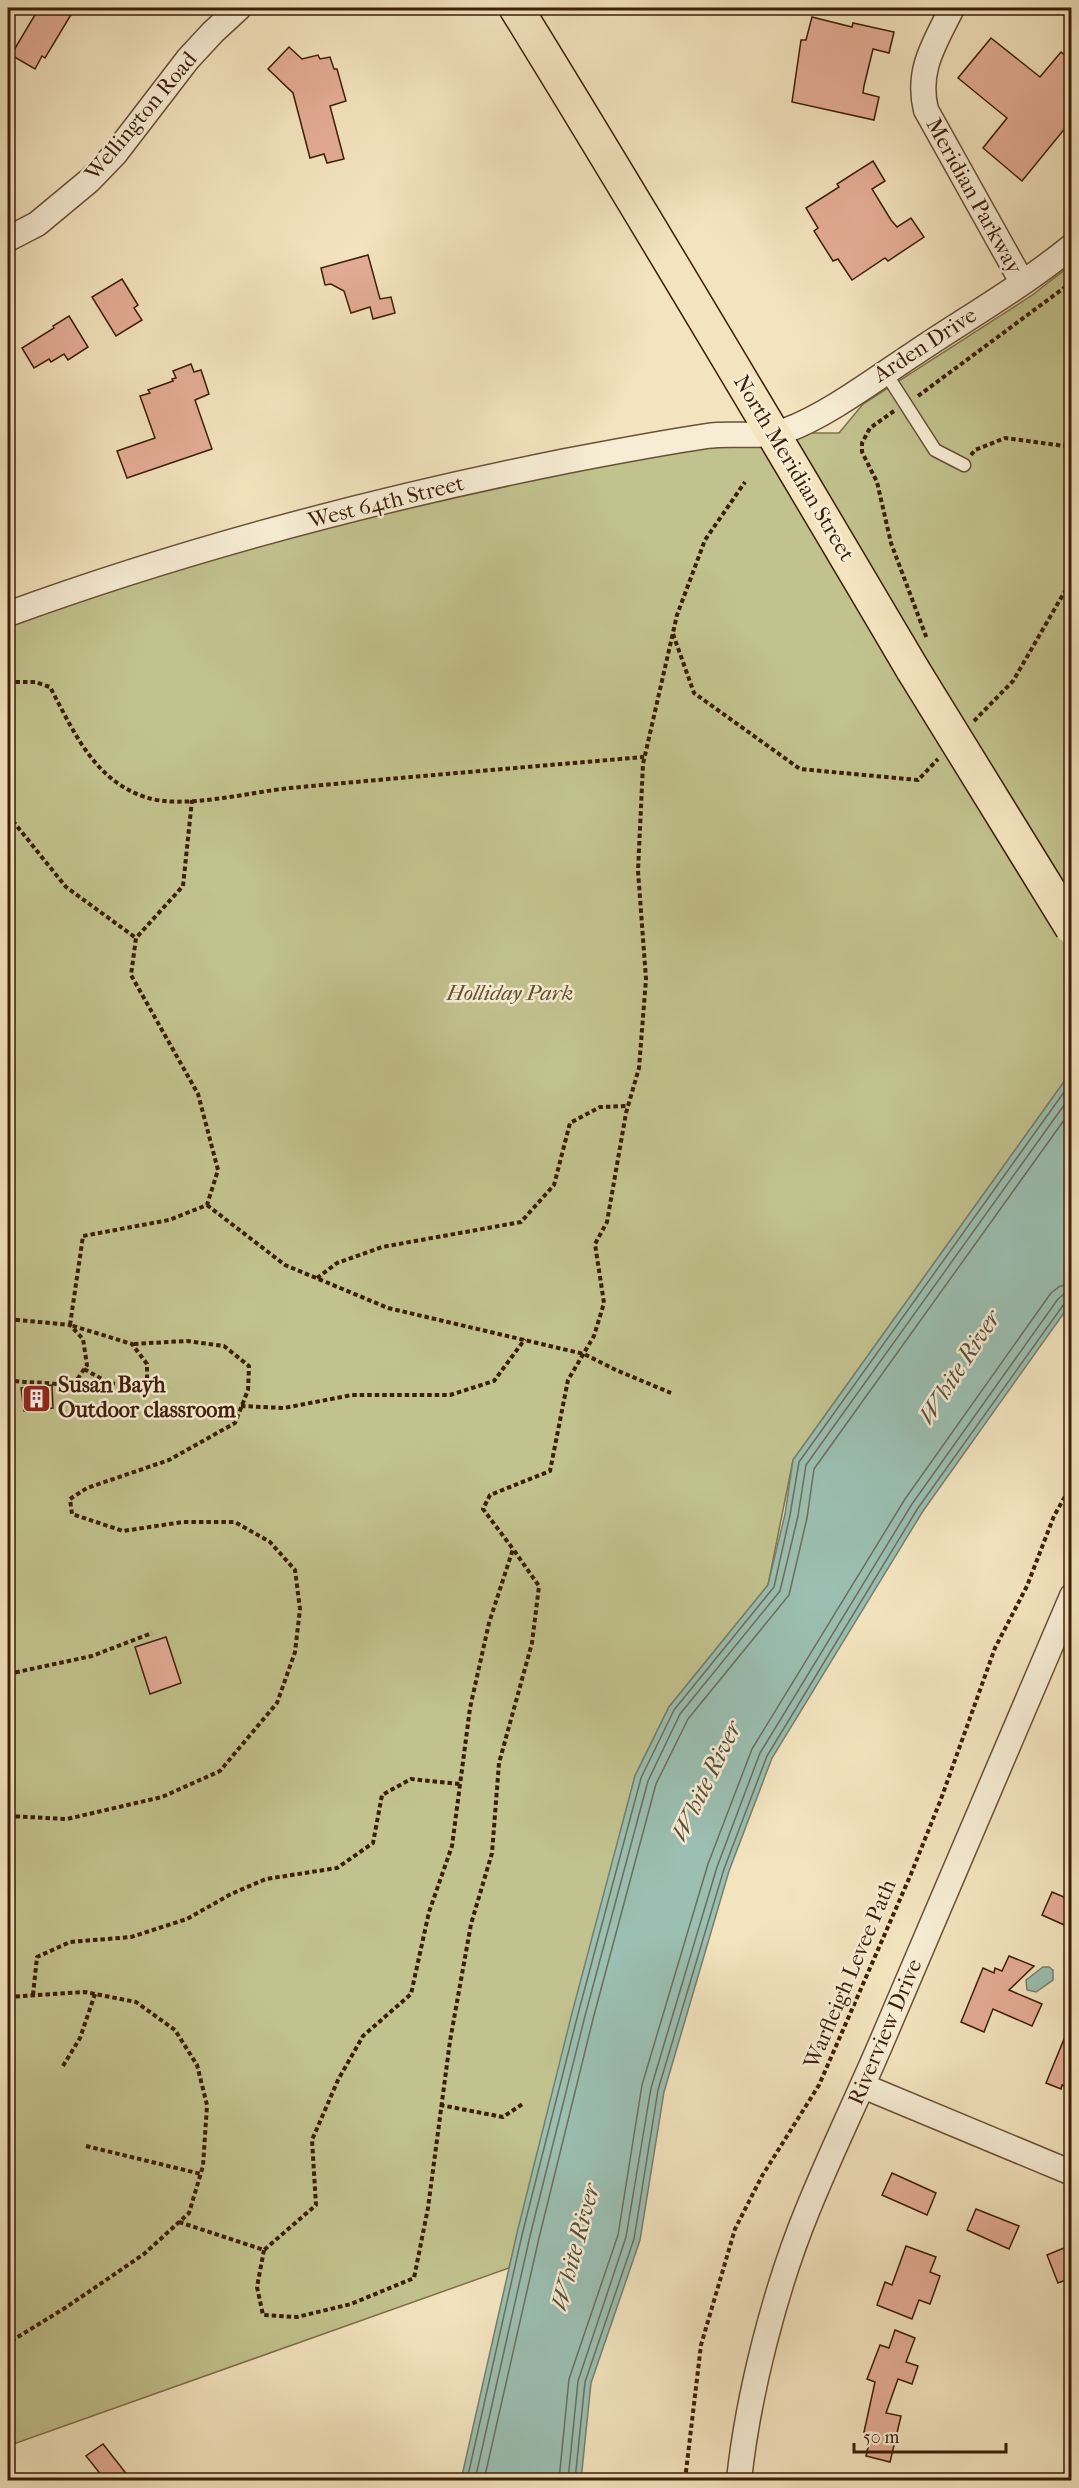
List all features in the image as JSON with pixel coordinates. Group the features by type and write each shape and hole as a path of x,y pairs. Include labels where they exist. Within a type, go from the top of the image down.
{"main road":[{"name":"North Meridian Street","path":"516,8 642,211 774,433 923,659 1071,928"}],"street":[{"name":"Wellington Road","path":"8,239 37,224 90,180 115,154 188,59 240,8"},
{"name":"Meridian Parkway","path":"952,8 927,59 923,73 926,110 1022,282"},
{"name":"Arden Drive","path":"774,433 787,430 819,414 1022,282 1071,246"},
{"name":"West 64th Street","path":"8,614 210,548 348,510 566,461 710,435 774,433"},
{"name":"Riverview Drive","path":"739,2481 752,2400 787,2269 808,2209 863,2086 1071,1596"},
{"path":"863,2086 1071,2172"}],"lane":[{"path":"885,372 909,402 935,450 964,465"}],"path":[{"path":"923,659 927,640 891,543 877,482 862,452 862,442 870,428 909,402 1071,282"},
{"path":"964,465 975,450 1005,438 1071,447"},
{"path":"513,1549 489,1623 470,1708 452,1846 429,1912 411,1994 363,2036 338,2080 312,2140 316,2205 264,2250 257,2287 263,2315 297,2317 351,2304 414,2278 428,2208 440,2105 471,1924 492,1853 499,1762 532,1644 538,1598 539,1586 513,1549 483,1509 490,1495 550,1471 568,1380 594,1336 604,1303 595,1244 607,1222 628,1106 639,1068 646,979 638,871 644,757 672,633 705,540 745,482"},
{"path":"973,722 1013,681 1071,579"},
{"path":"672,633 694,693 800,769 918,780 941,755"},
{"path":"8,682 35,682 50,687 88,757 115,783 146,798 178,802 287,788 644,757"},
{"path":"192,800 183,886 136,938 131,975 198,1094 218,1170 207,1205"},
{"path":"8,815 66,887 136,938"},
{"path":"317,1278 337,1263 382,1247 521,1222 554,1185 570,1123 600,1107 628,1106"},
{"path":"207,1205 285,1265 388,1308 584,1354 671,1393"},
{"path":"70,1325 83,1236 169,1220 207,1205"},
{"path":"8,1319 70,1325 132,1344 187,1341 224,1346 249,1366 248,1390 235,1423 169,1460 87,1488 70,1499 72,1514 123,1531 183,1522 235,1522 270,1542 295,1570 300,1610 295,1652 277,1703 220,1771 162,1797 66,1819 8,1816"},
{"path":"8,1380 33,1384 56,1383 72,1387 87,1365 83,1339 70,1325"},
{"path":"241,1406 284,1408 352,1395 450,1395 494,1381 525,1340"},
{"path":"84,1369 114,1385 134,1386 147,1379 147,1364 132,1344"},
{"name":"Warfleigh Levee Path","path":"685,2481 701,2344 735,2229 762,2176 819,2085 928,1832 995,1648 1027,1586 1054,1516 1071,1484"},
{"path":"8,1674 92,1656 152,1633"},
{"path":"33,1995 37,1957 70,1942 131,1937 187,1919 231,1894 266,1879 338,1868 373,1843 382,1795 411,1779 460,1784"},
{"path":"8,1997 85,1992 136,2002 175,2030 197,2065 207,2105 201,2174 189,2213 144,2254 65,2308 8,2343"},
{"path":"63,2066 80,2038 95,1994"},
{"path":"440,2105 503,2117 524,2103"},
{"path":"86,2146 201,2174"},
{"path":"178,2222 264,2250"}],"green space":[{"name":"Holliday Park","path":"1071,265 1071,1072 793,1460 768,1585 669,1707 635,1776 509,2268 8,2446 8,620 210,548 566,461 774,433 839,433 863,404 1031,296"}],"water":[{"name":"White River","path":"1071,1072 1071,1303 923,1511 772,1758 729,1871 664,2092 640,2240 591,2383 581,2480 461,2480 517,2233 635,1776 669,1707 768,1585 785,1514 793,1460"},
{"path":"1043,1967 1053,1970 1053,1980 1036,1992 1027,1990 1026,1980"}],"building":[{"path":"39,8 75,8 45,58 42,56 35,69 11,55"},
{"path":"812,17 852,27 853,23 894,32 889,53 873,49 864,86 863,93 879,97 874,120 792,102 801,40 806,40"},
{"path":"991,38 1040,77 1061,52 1071,61 1071,121 1022,181 983,148 1007,118 958,78"},
{"path":"289,47 302,59 318,55 320,59 330,57 334,69 337,69 346,101 330,106 344,159 327,163 324,154 310,158 293,93 268,69"},
{"path":"873,161 885,181 872,189 891,220 897,227 911,218 924,237 888,261 885,258 852,280 838,259 833,261 814,231 818,228 806,208 839,187 837,184"},
{"path":"368,255 380,299 391,297 395,313 373,319 370,307 351,313 344,291 331,284 325,285 321,268"},
{"path":"122,279 138,305 134,308 142,320 116,336 92,297"},
{"path":"69,316 88,347 68,360 64,354 51,362 49,359 34,368 22,348"},
{"path":"191,364 194,372 201,370 209,394 195,400 212,449 127,478 117,451 155,438 140,396 150,393 148,390 173,381 172,379 176,378 173,371"},
{"name":"Susan Bayh Outdoor classroom","path":"52,1385 53,1408 24,1411 21,1388"},
{"path":"166,1637 181,1683 150,1694 135,1647"},
{"path":"1052,1892 1071,1900 1071,1928 1042,1915"},
{"path":"1009,1956 1034,1966 1009,1990 1042,2004 1032,2026 993,2009 984,2032 961,2022 983,1968 994,1973 995,1968 1002,1971"},
{"path":"1071,2022 1071,2088 1062,2085 1061,2089 1046,2083"},
{"path":"892,2173 936,2193 927,2215 882,2195"},
{"path":"976,2209 1019,2226 1009,2249 967,2230"},
{"path":"1071,2245 1071,2278 1058,2283 1047,2255"},
{"path":"906,2246 936,2257 930,2272 940,2276 930,2304 919,2300 912,2319 877,2305 885,2282 892,2285"},
{"path":"895,2330 915,2338 906,2362 918,2366 912,2384 898,2379 886,2413 901,2416 890,2462 866,2456 871,2434 864,2432 875,2382 867,2379 880,2345 889,2348"},
{"path":"103,2444 132,2481 106,2481 86,2456"}],"place":[{"name":"Susan Bayh Outdoor classroom","path":"37,1398"}]}
